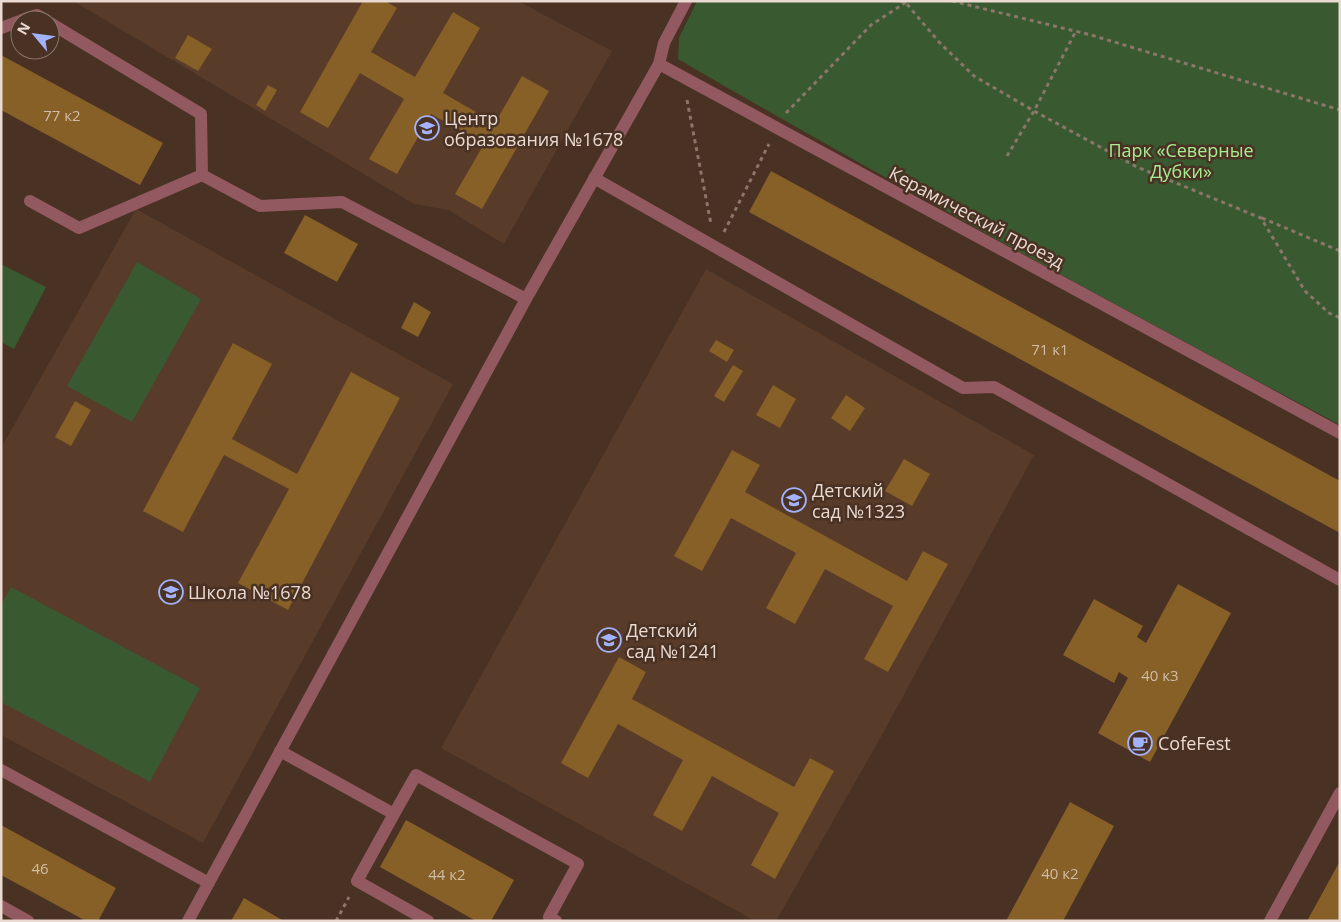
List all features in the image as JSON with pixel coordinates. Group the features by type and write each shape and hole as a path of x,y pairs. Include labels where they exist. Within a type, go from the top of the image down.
{"street":[{"path":"188,921 526,299 659,64 664,43 686,1"},
{"path":"60,29 201,114 202,175"},
{"name":"Керамический проезд","path":"659,64 1340,433"},
{"path":"30,201 79,228 202,175"},
{"path":"202,175 260,206 342,202 526,299"},
{"path":"594,178 963,388 994,387 1340,580"},
{"path":"280,751 394,814"},
{"path":"1,770 209,882"},
{"path":"428,921 357,882 416,775 578,864 549,917 556,921"},
{"path":"1270,921 1340,793"},
{"path":"1,906 28,921"}],"path":[{"path":"900,1 907,2 939,42 974,76 1034,112 1138,167 1340,251"},
{"path":"952,1 1076,31 1340,110"},
{"path":"716,247 777,128 780,118 871,24 907,2"},
{"path":"1007,156 1034,112 1076,31"},
{"path":"683,77 716,247"},
{"path":"1261,218 1306,291 1329,313 1340,318"},
{"path":"336,921 357,882"}],"shaded area":[{"name":"Центр образования №1678","path":"73,1 518,1 612,51 504,244 448,210 414,204"},
{"name":"Школа №1678","path":"136,209 453,384 203,843 1,735 1,448"},
{"path":"706,269 1034,455 882,735 776,921 755,921 441,748"}],"green space":[{"name":"Парк «Северные Дубки»","path":"697,1 1340,1 1340,425 1007,245 678,59 679,38"},
{"path":"137,262 201,299 132,422 67,386"},
{"path":"1,264 46,287 14,349 1,342"},
{"path":"11,587 200,688 150,782 1,702 1,605"}],"building":[{"path":"363,1 385,1 397,8 371,52 415,77 453,12 480,28 443,93 495,123 522,76 549,91 482,209 455,194 484,144 431,114 397,174 369,159 404,99 360,73 328,128 300,112"},
{"path":"188,35 212,49 198,71 175,58"},
{"path":"1,55 163,143 140,185 1,110"},
{"path":"268,85 277,90 265,111 256,105"},
{"path":"771,171 1340,481 1340,533 749,212"},
{"path":"305,215 358,244 337,282 284,253"},
{"path":"414,302 431,312 418,337 401,328"},
{"path":"716,340 734,350 727,362 709,351"},
{"path":"233,343 272,364 232,439 297,474 351,372 400,398 288,610 238,583 289,489 224,455 183,532 143,511"},
{"path":"733,365 743,371 724,402 714,396"},
{"path":"773,385 796,399 780,428 756,415"},
{"path":"846,395 865,408 850,431 831,418"},
{"path":"75,401 91,410 71,446 55,437"},
{"path":"732,450 760,465 745,492 907,581 923,551 948,564 888,672 864,659 893,606 825,569 795,624 766,608 796,553 731,518 702,571 674,556"},
{"path":"904,459 930,474 912,506 885,491"},
{"path":"1178,584 1231,613 1150,762 1098,733 1128,678 1119,672 1114,683 1063,655 1094,599 1143,626 1137,637 1146,643"},
{"path":"619,657 646,672 632,699 794,787 810,758 834,771 775,879 751,865 779,813 712,776 682,831 653,815 683,760 618,724 588,778 561,763"},
{"path":"1070,802 1114,826 1063,921 1006,921"},
{"path":"406,820 514,880 491,921 476,921 380,867"},
{"path":"1,825 116,888 98,921 86,921 1,875"},
{"path":"1340,861 1340,921 1307,921"},
{"path":"244,898 284,921 231,921"}],"place":[{"name":"Центр образования №1678","path":"427,128"},
{"name":"Детский сад №1323","path":"794,500"},
{"name":"Школа №1678","path":"171,592"},
{"name":"Детский сад №1241","path":"609,640"},
{"name":"CofeFest","path":"1140,743"}]}
